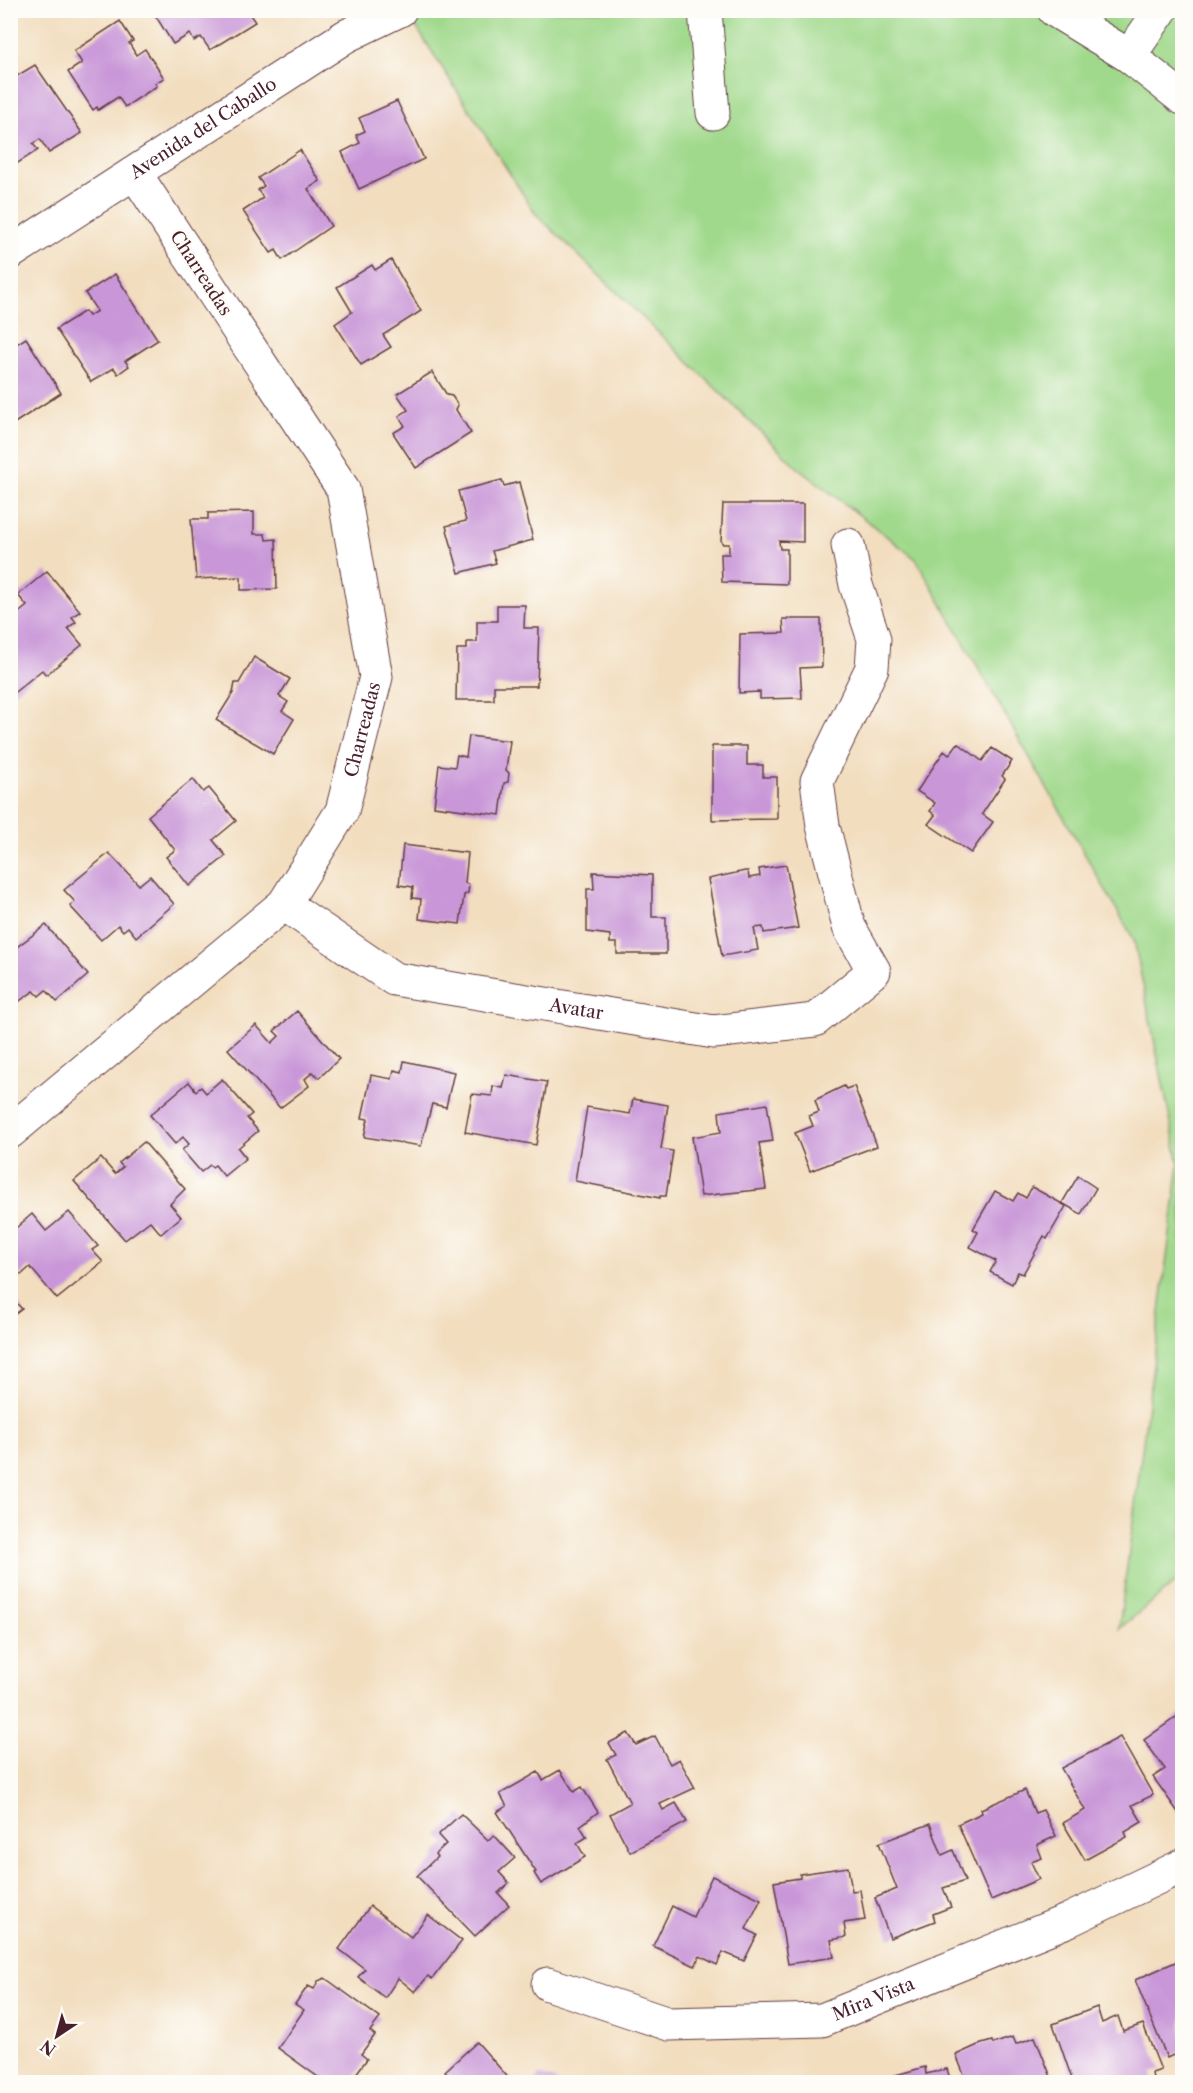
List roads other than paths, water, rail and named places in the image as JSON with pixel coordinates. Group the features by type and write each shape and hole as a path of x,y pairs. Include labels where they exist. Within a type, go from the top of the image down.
{"street":[{"name":"Avenida del Caballo","path":"10,254 136,175 346,36 400,10"},
{"path":"705,10 713,113"},
{"path":"1054,10 1129,56 1182,98"},
{"path":"1129,56 1161,10"},
{"name":"Charreadas","path":"10,1132 284,904 342,811 376,677 343,489 136,175"},
{"name":"Avatar","path":"284,904 394,979 714,1032 815,1020 874,971 849,927 822,826 817,781 872,668 874,639 856,585 848,545"},
{"name":"Mira Vista","path":"548,1984 669,2024 822,2020 1070,1920 1182,1866"}]}
